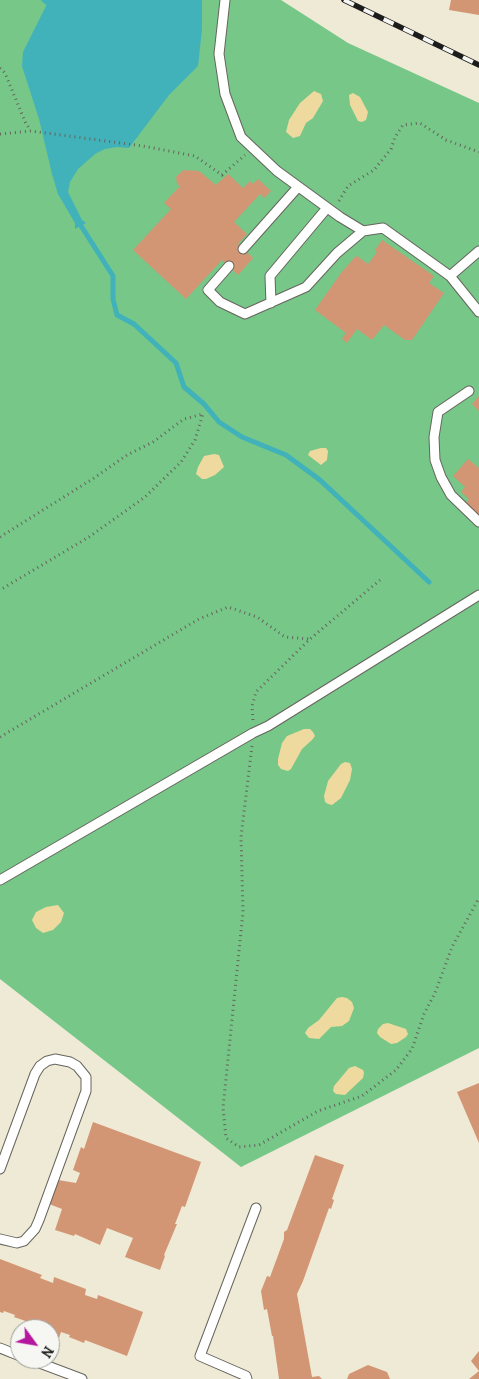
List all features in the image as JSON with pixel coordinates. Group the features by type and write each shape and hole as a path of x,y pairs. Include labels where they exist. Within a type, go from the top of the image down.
{"lane":[{"path":"225,0 219,54 225,94 241,137 277,171 327,208 363,231"},
{"path":"243,249 298,187"},
{"path":"271,303 270,276 327,208"},
{"path":"228,266 208,290 220,302 245,314 306,288 337,253 363,231 383,228 450,276 479,312"},
{"path":"450,276 479,251"},
{"path":"469,391 438,412 434,437 435,460 441,477 451,495 479,522"},
{"path":"0,880 276,721 479,595"},
{"path":"0,1169 35,1074 40,1066 47,1061 55,1059 63,1059 77,1066 86,1077 86,1091 35,1229 24,1241 17,1243 0,1239"},
{"path":"247,1379 246,1376 200,1356 256,1208"},
{"path":"55,1369 82,1379"}],"path":[{"path":"0,68 5,73 26,124 31,131"},
{"path":"340,217 339,201 348,186 374,170 391,149 395,137 403,125 420,123 446,140 479,152"},
{"path":"0,134 31,131 143,146 194,156 222,175 253,148"},
{"path":"0,537 94,478 126,455 153,442 184,419 202,414 195,440 181,462 146,497 89,537 0,590"},
{"path":"380,580 310,639 256,692 252,706 253,733 241,837 243,912 223,1108 226,1138 239,1147 259,1145 318,1111 362,1096 396,1070 412,1049 424,1014 435,994 452,947 479,898"},
{"path":"0,737 199,619 228,607 257,617 285,638 310,639"}],"green space":[{"path":"0,0 281,0 348,43 479,103 479,1048 241,1167 0,979"}],"sand":[{"path":"314,91 321,94 323,101 313,118 306,123 300,136 293,138 286,132 289,120 300,103"},
{"path":"353,93 360,97 368,112 366,120 362,122 358,121 350,105 349,95"},
{"path":"326,448 328,451 327,460 321,465 308,455 310,451"},
{"path":"219,455 224,467 215,475 202,479 196,474 198,467 204,456"},
{"path":"304,729 310,729 315,736 302,749 291,769 288,771 281,769 278,765 278,759 282,743 287,736"},
{"path":"345,762 350,763 352,769 350,780 341,798 332,805 328,804 325,802 324,796 328,781 341,764"},
{"path":"58,905 64,913 61,922 53,930 43,933 36,928 32,920 36,912 46,907"},
{"path":"342,997 352,1002 354,1008 349,1021 342,1026 331,1027 319,1039 309,1038 305,1033 308,1028 319,1020 337,998"},
{"path":"388,1023 406,1029 408,1034 397,1043 391,1044 377,1033 383,1024"},
{"path":"355,1066 363,1070 363,1078 345,1095 336,1094 333,1091 334,1086 349,1068"}],"water":[{"path":"49,0 202,0 202,29 198,66 169,95 129,148 105,149 95,154 78,169 70,182 68,192 82,220 86,223 75,229 75,223 58,194 39,119 22,66 23,52"}],"building":[{"path":"451,0 479,0 479,15 449,10"},
{"path":"183,170 199,171 216,185 228,174 243,188 250,181 253,184 258,179 271,191 264,198 260,194 234,222 247,234 238,244 253,258 238,275 222,260 186,299 133,250 171,209 164,203 180,186 177,184 176,177"},
{"path":"382,240 434,276 429,283 444,293 412,340 405,340 384,325 372,340 357,329 347,343 342,339 346,333 315,310 341,273 355,257 357,256 368,264 377,252 375,250"},
{"path":"479,396 479,411 472,404"},
{"path":"468,459 479,468 479,515 465,504 469,499 461,492 465,487 453,476"},
{"path":"479,1083 479,1143 457,1092"},
{"path":"93,1122 201,1162 185,1207 182,1206 175,1224 177,1224 160,1270 125,1257 133,1238 107,1228 100,1245 75,1234 74,1236 55,1230 62,1209 49,1204 58,1180 76,1183 80,1173 73,1170 81,1147 84,1149"},
{"path":"315,1155 344,1165 332,1199 334,1200 331,1209 329,1208 297,1294 312,1377 319,1376 322,1379 279,1379 273,1336 267,1309 264,1310 261,1291 267,1276 270,1277 284,1239 284,1232 287,1230"},
{"path":"0,1259 42,1275 40,1278 53,1283 54,1277 86,1289 85,1295 97,1299 98,1295 143,1312 127,1356 85,1340 84,1343 61,1332 60,1335 60,1319 20,1319 4,1311 3,1313 0,1312"},
{"path":"479,1351 479,1371 471,1361"},
{"path":"368,1365 387,1372 390,1379 347,1379 349,1374"},
{"path":"479,1371 479,1379 469,1379"}],"waterway":[{"path":"44,0 52,6"},
{"path":"78,221 113,276 113,299 117,315 134,324 176,363 184,387 204,404 219,422 242,437 286,455 320,480 429,582"}],"railway":[{"path":"344,0 479,65"}]}
